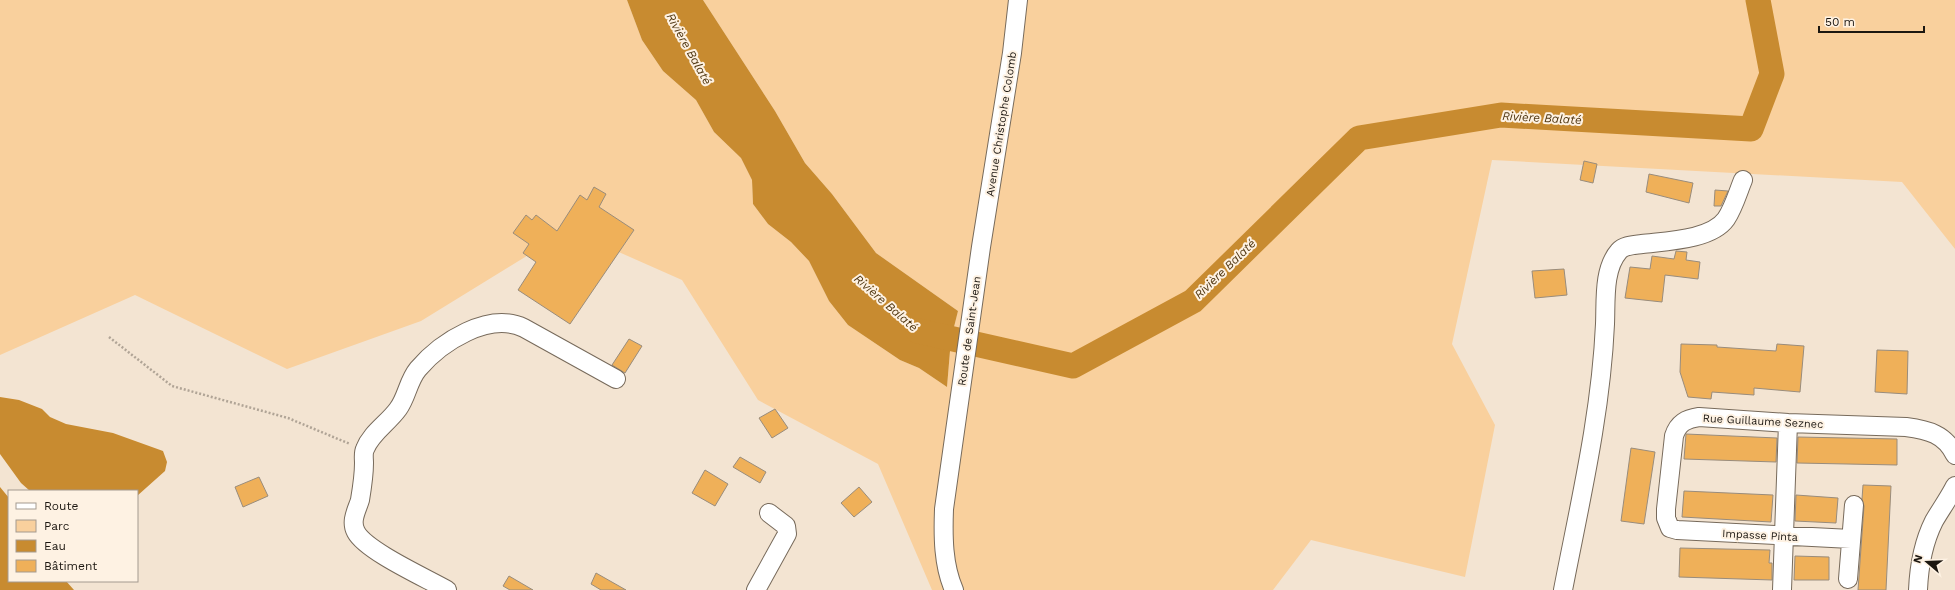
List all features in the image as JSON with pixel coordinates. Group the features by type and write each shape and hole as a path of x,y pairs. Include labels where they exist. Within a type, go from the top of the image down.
{"street":[{"name":"Avenue Christophe Colomb","path":"981,247 1012,53 1018,0"},
{"path":"1563,590 1599,398 1604,348 1607,283 1613,261 1619,251 1628,246 1676,240 1706,233 1715,229 1731,212 1743,180"},
{"name":"Route de Saint-Jean","path":"954,590 945,561 943,534 944,509 981,247"},
{"path":"447,590 361,540 354,528 354,520 362,482 364,450 379,429 398,409 418,369 443,345 481,326 504,322 514,324 616,379"},
{"name":"Rue Guillaume Seznec","path":"1670,528 1666,518 1666,509 1674,436 1679,426 1684,421 1699,417 1788,423 1906,427 1925,430 1940,436 1952,448 1955,456"},
{"path":"1782,590 1788,423"},
{"path":"1918,590 1920,562 1925,544 1934,520 1955,486"},
{"path":"1848,579 1854,504"},
{"path":"756,590 787,534 786,526 769,513"},
{"name":"Impasse Pinta","path":"1670,528 1677,530 1784,537 1851,539"}],"path":[{"path":"109,337 172,386 288,418 364,450"}],"green space":[{"path":"0,0 627,0 642,40 663,71 696,100 714,132 741,158 752,180 753,204 768,224 791,242 809,261 829,301 848,325 900,360 919,368 947,387 951,339 958,311 876,253 832,194 805,163 775,111 703,0 1955,0 1955,249 1902,182 1492,160 1452,344 1495,425 1465,577 1311,540 1273,590 932,590 878,464 758,400 682,280 569,230 421,321 287,369 135,295 0,355"}],"water":[{"path":"627,0 703,0 775,111 805,163 832,194 876,253 958,311 951,339 947,387 919,368 900,360 848,325 829,301 809,261 791,242 768,224 753,204 752,180 741,158 714,132 696,100 663,71 642,40"},
{"path":"0,397 19,400 42,409 50,417 66,424 113,433 163,451 167,462 165,471 138,495 138,490 29,490 21,483 0,454"},
{"path":"0,487 8,497 8,582 67,582 74,590 0,590"}],"building":[{"path":"1584,161 1597,164 1593,183 1580,180"},
{"path":"1649,174 1693,183 1689,203 1646,192"},
{"path":"594,187 606,194 599,207 634,230 570,324 518,290 536,262 523,253 529,244 513,233 526,215 532,220 536,215 557,231 580,195 587,200"},
{"path":"1715,190 1728,191 1721,206 1714,206"},
{"path":"1676,251 1687,252 1686,260 1700,262 1698,279 1665,275 1662,302 1625,298 1630,267 1650,269 1652,256 1674,259"},
{"path":"1564,269 1567,295 1535,298 1532,271"},
{"path":"629,339 642,346 625,373 612,365"},
{"path":"1681,344 1717,345 1717,347 1776,351 1777,344 1804,346 1800,392 1754,388 1754,395 1712,392 1711,399 1688,397 1680,372"},
{"path":"1877,350 1908,351 1907,394 1875,392"},
{"path":"775,409 788,428 772,438 759,418"},
{"path":"1686,434 1777,438 1776,462 1684,459"},
{"path":"1798,437 1897,439 1897,465 1797,463"},
{"path":"1631,448 1655,452 1644,524 1621,521"},
{"path":"740,457 766,472 760,483 733,467"},
{"path":"705,470 728,484 715,506 692,493"},
{"path":"259,477 268,496 243,507 235,487"},
{"path":"1863,485 1891,486 1886,590 1858,590 1864,506 1862,499"},
{"path":"859,487 872,502 854,517 841,503"},
{"path":"1684,491 1773,495 1771,522 1682,517"},
{"path":"1796,495 1838,498 1836,523 1795,521"},
{"path":"1680,548 1770,550 1769,563 1772,563 1772,580 1679,577"},
{"path":"1795,556 1829,557 1829,580 1794,580"},
{"path":"596,573 626,590 601,590 591,584"},
{"path":"509,576 533,590 510,590 503,586"}],"waterway":[{"name":"Rivière Balaté","path":"918,331 1073,366 1193,301 1359,138 1501,115 1751,129 1772,74 1758,0"}]}
